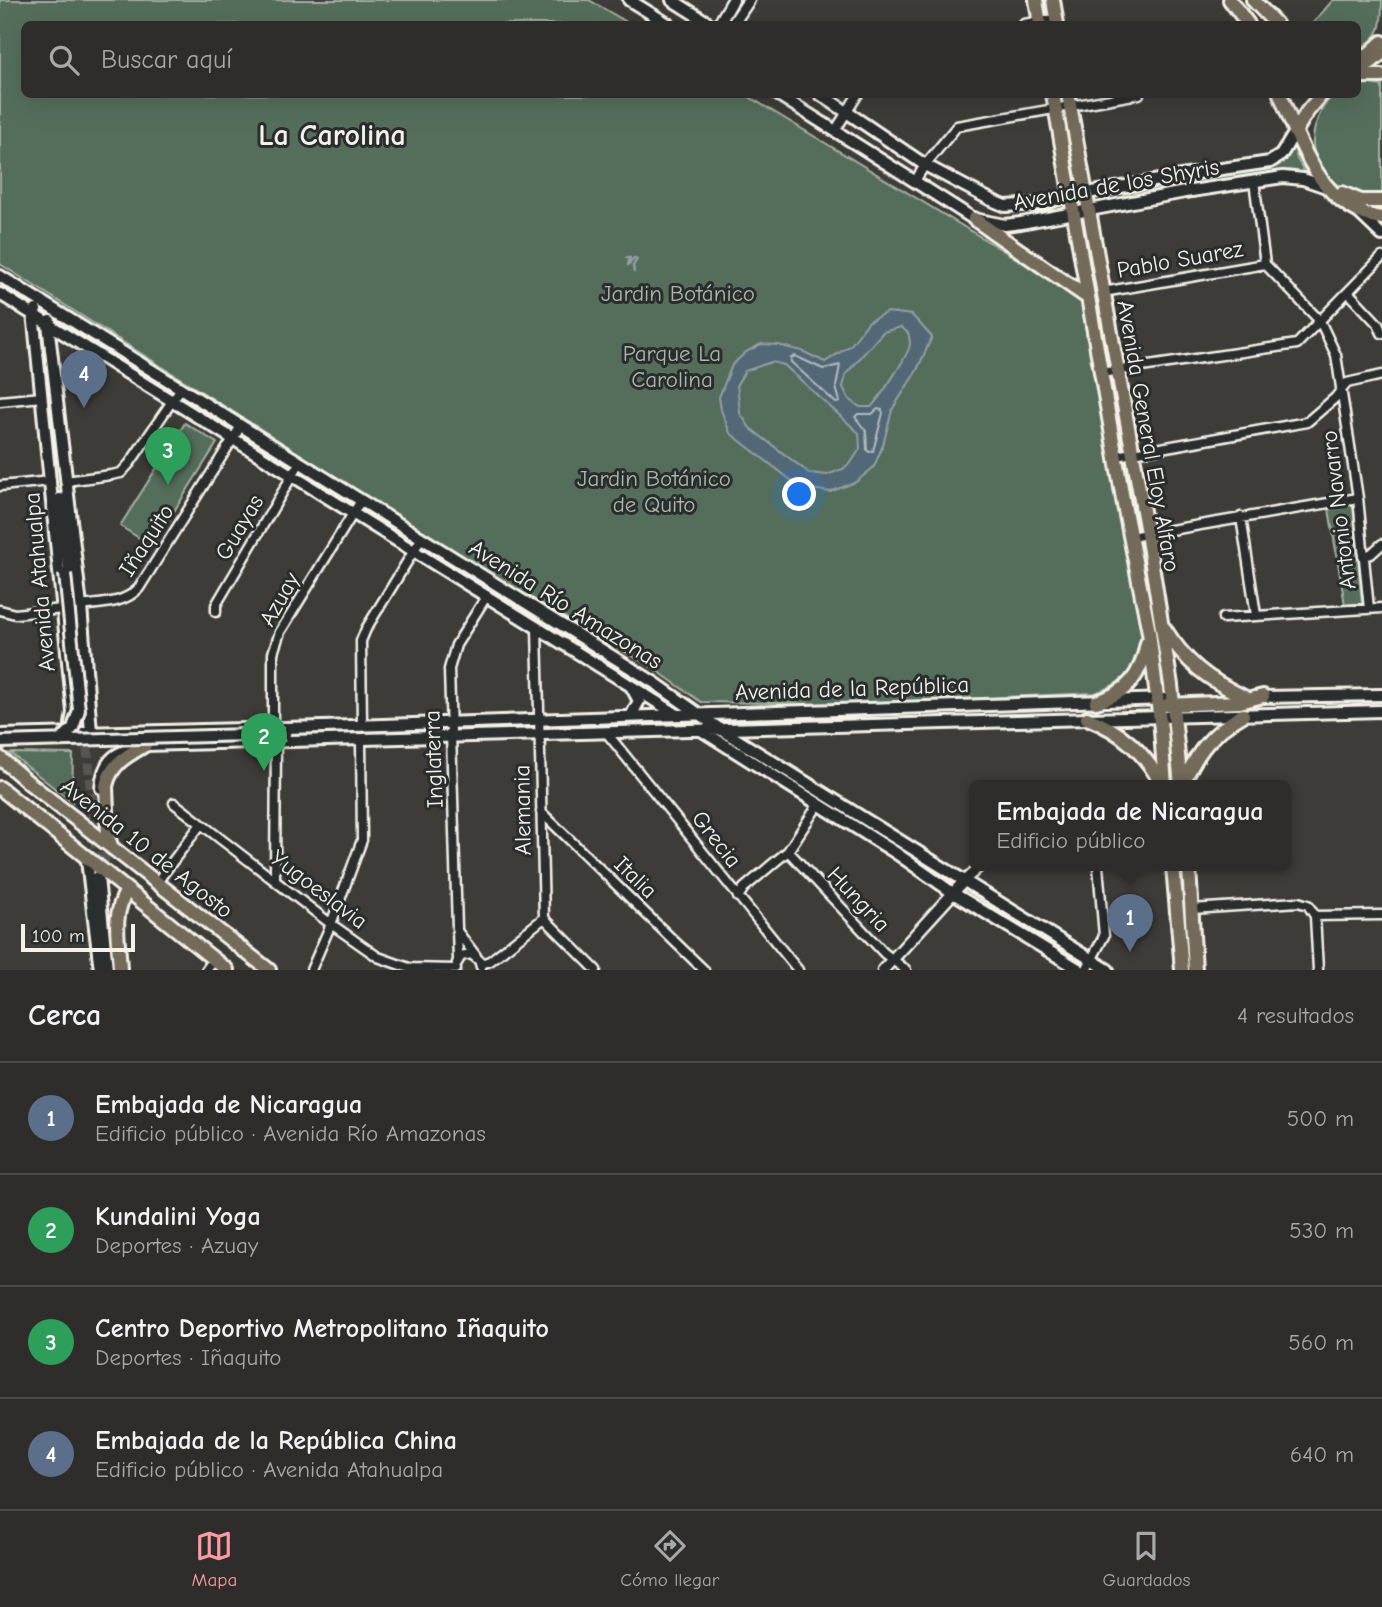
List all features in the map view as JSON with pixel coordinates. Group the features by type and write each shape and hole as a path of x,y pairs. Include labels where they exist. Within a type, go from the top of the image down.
{"main road":[{"path":"629,0 663,21"},
{"path":"672,0 705,21"},
{"path":"1036,0 1040,21"},
{"path":"1053,0 1057,21"},
{"path":"1230,0 1246,21"},
{"path":"1254,0 1273,21"},
{"path":"1361,58 1368,55 1382,42"},
{"path":"1361,71 1382,53"},
{"path":"1361,74 1382,76"},
{"name":"Avenida de los Shyris","path":"783,98 974,219 1005,225 1254,181 1293,178 1329,188"},
{"name":"Avenida de los Shyris","path":"826,98 925,165 1005,206 1039,204 1085,193 1270,162 1281,155 1295,132"},
{"name":"Avenida General Eloy Alfaro","path":"1054,98 1087,297 1149,632 1160,716 1164,780"},
{"path":"1282,98 1311,166 1329,188 1382,235"},
{"path":"1295,132 1319,98"},
{"name":"Avenida General Eloy Alfaro","path":"1069,100 1147,533 1173,707 1180,780"},
{"path":"1329,188 1361,201 1382,201"},
{"path":"1359,213 1382,218"},
{"path":"974,219 1087,297"},
{"name":"Avenida Río Amazonas","path":"0,276 654,683 720,729 964,881 1089,965 1108,970"},
{"name":"Avenida Río Amazonas","path":"0,294 625,681 953,893 1080,970"},
{"path":"33,314 41,301"},
{"path":"48,324 56,310"},
{"name":"Avenida Atahualpa","path":"33,314 73,712 72,723 62,736"},
{"name":"Avenida Atahualpa","path":"48,324 81,606 91,732"},
{"path":"46,435 54,457 79,710 73,728 62,736"},
{"path":"57,535 67,573"},
{"path":"67,573 74,548"},
{"name":"Avenida Atahualpa","path":"67,573 85,716"},
{"path":"1160,623 1189,662 1215,682 1244,697"},
{"path":"1096,702 1117,695 1128,686 1140,668 1149,632"},
{"path":"625,681 639,698 639,705 631,716"},
{"name":"Avenida de la República","path":"1173,707 1244,697 1382,695"},
{"path":"1160,716 1163,708 1240,702 1263,696"},
{"name":"Avenida de la República","path":"0,742 91,732 362,726 1158,700 1173,707 1243,715 1382,711"},
{"path":"1184,780 1205,743 1224,726 1243,715"},
{"name":"Avenida de la República","path":"0,735 283,737 325,740 1160,716"},
{"path":"1087,719 1110,728 1135,746 1160,780"},
{"name":"Avenida de la República","path":"145,745 198,745 283,737 323,727"},
{"path":"764,756 758,741 761,732 767,728"},
{"path":"176,730 182,734 178,745"},
{"path":"198,745 192,740 192,734 201,730"},
{"path":"103,825 101,788 106,767 114,756 122,751 145,745"},
{"path":"112,848 108,838 107,779 120,760 145,745"},
{"name":"Avenida 10 de Agosto","path":"0,758 269,970"},
{"name":"Avenida 10 de Agosto","path":"0,789 127,890 210,965 227,970"},
{"path":"88,860 100,970"},
{"path":"1173,871 1182,970"},
{"path":"1189,871 1195,970"},
{"path":"107,970 102,880 113,970"},
{"path":"120,970 117,915 118,904 127,890"}],"street":[{"path":"721,21 733,0"},
{"path":"735,21 749,0"},
{"path":"835,131 855,98"},
{"path":"915,181 957,126 1056,109 1069,100 1092,98"},
{"path":"1254,181 1265,264"},
{"path":"1101,373 1297,344 1382,257"},
{"name":"Pablo Suarez","path":"1102,292 1265,264"},
{"name":"Antonio Navarro","path":"1265,264 1320,321 1336,355 1358,498 1369,609"},
{"path":"1348,292 1378,324 1382,333"},
{"path":"1116,456 1307,422 1347,383 1382,375"},
{"path":"66,481 121,472 181,388"},
{"path":"0,401 42,397"},
{"name":"Iñaquito","path":"81,606 119,601 134,594 241,426"},
{"name":"Guayas","path":"216,612 216,604 299,464"},
{"path":"0,486 51,481"},
{"path":"1130,537 1358,498"},
{"name":"Azuay","path":"273,728 273,653 280,632 360,502"},
{"path":"1241,517 1256,615"},
{"path":"362,726 361,641 421,539"},
{"path":"1363,556 1371,554 1382,544"},
{"name":"Inglaterra","path":"456,970 458,960 449,669 456,645 486,597"},
{"path":"0,610 15,614 62,608"},
{"path":"1223,618 1382,608"},
{"name":"Alemania","path":"537,628 544,918"},
{"name":"Grecia","path":"606,732 798,970"},
{"path":"275,880 283,737"},
{"path":"311,970 362,840 361,739"},
{"name":"Yugoeslavia","path":"174,803 378,957 409,968 456,970"},
{"path":"738,897 744,888 788,850 818,805"},
{"name":"Italia","path":"541,812 704,970"},
{"path":"157,883 201,824"},
{"name":"Hungria","path":"788,850 893,960 906,970"},
{"path":"883,970 975,871"},
{"path":"1089,965 1104,936 1098,871"},
{"path":"1192,909 1297,902 1308,905 1315,916 1318,970"},
{"path":"1315,916 1382,915"},
{"path":"457,931 476,956 481,969 544,918 596,970"},
{"path":"458,960 466,954 476,956"}],"green space":[{"name":"Parque La Carolina","path":"0,0 589,0 625,21 21,21 21,98 751,98 1080,297 1141,633 1141,645 1135,664 1130,672 1115,684 1095,693 841,704 701,702 653,668 498,579 0,264"},
{"path":"1333,0 1382,0 1379,30 1372,40 1361,46 1361,21 1315,21"},
{"path":"1361,85 1382,86 1382,194 1349,191 1336,184 1317,163 1313,149 1319,116 1328,101 1331,98 1361,98"},
{"path":"1294,146 1297,159 1307,176 1297,171 1283,170 1124,198 1124,195 1272,166 1284,159"},
{"path":"185,423 217,443 152,546 120,526"},
{"path":"1353,504 1362,604 1345,605 1329,509"},
{"path":"10,753 73,754 72,802"}],"water":[{"path":"887,312 912,315 932,337 917,370 892,410 874,467 856,482 830,492 800,487 730,433 719,397 732,365 746,352 761,344 802,351 825,362 851,345 869,321","holes":["901,327 908,333 910,342 905,357 871,407 860,407 849,399 843,387 846,374 883,332","771,362 784,365 859,433 860,449 843,469 827,475 809,473 750,428 740,413 737,384 745,371"]}],"waterway":[{"path":"626,258 630,258 628,265 634,258 637,259 633,266 634,272"}],"tunnel":[{"path":"86,733 98,870"},
{"path":"103,838 106,884"}],"place":[{"name":"Embajada de la República China","path":"84,408"},
{"name":"Centro Deportivo Metropolitano Iñaquito","path":"168,485"},
{"name":"Kundalini Yoga","path":"264,771"},
{"name":"Embajada de Nicaragua","path":"1130,952"}],"district":[{"name":"La Carolina","path":"332,135"}],"park label":[{"name":"Jardin Botánico","path":"678,293"},
{"name":"Jardin Botánico de Quito","path":"654,491"}]}
